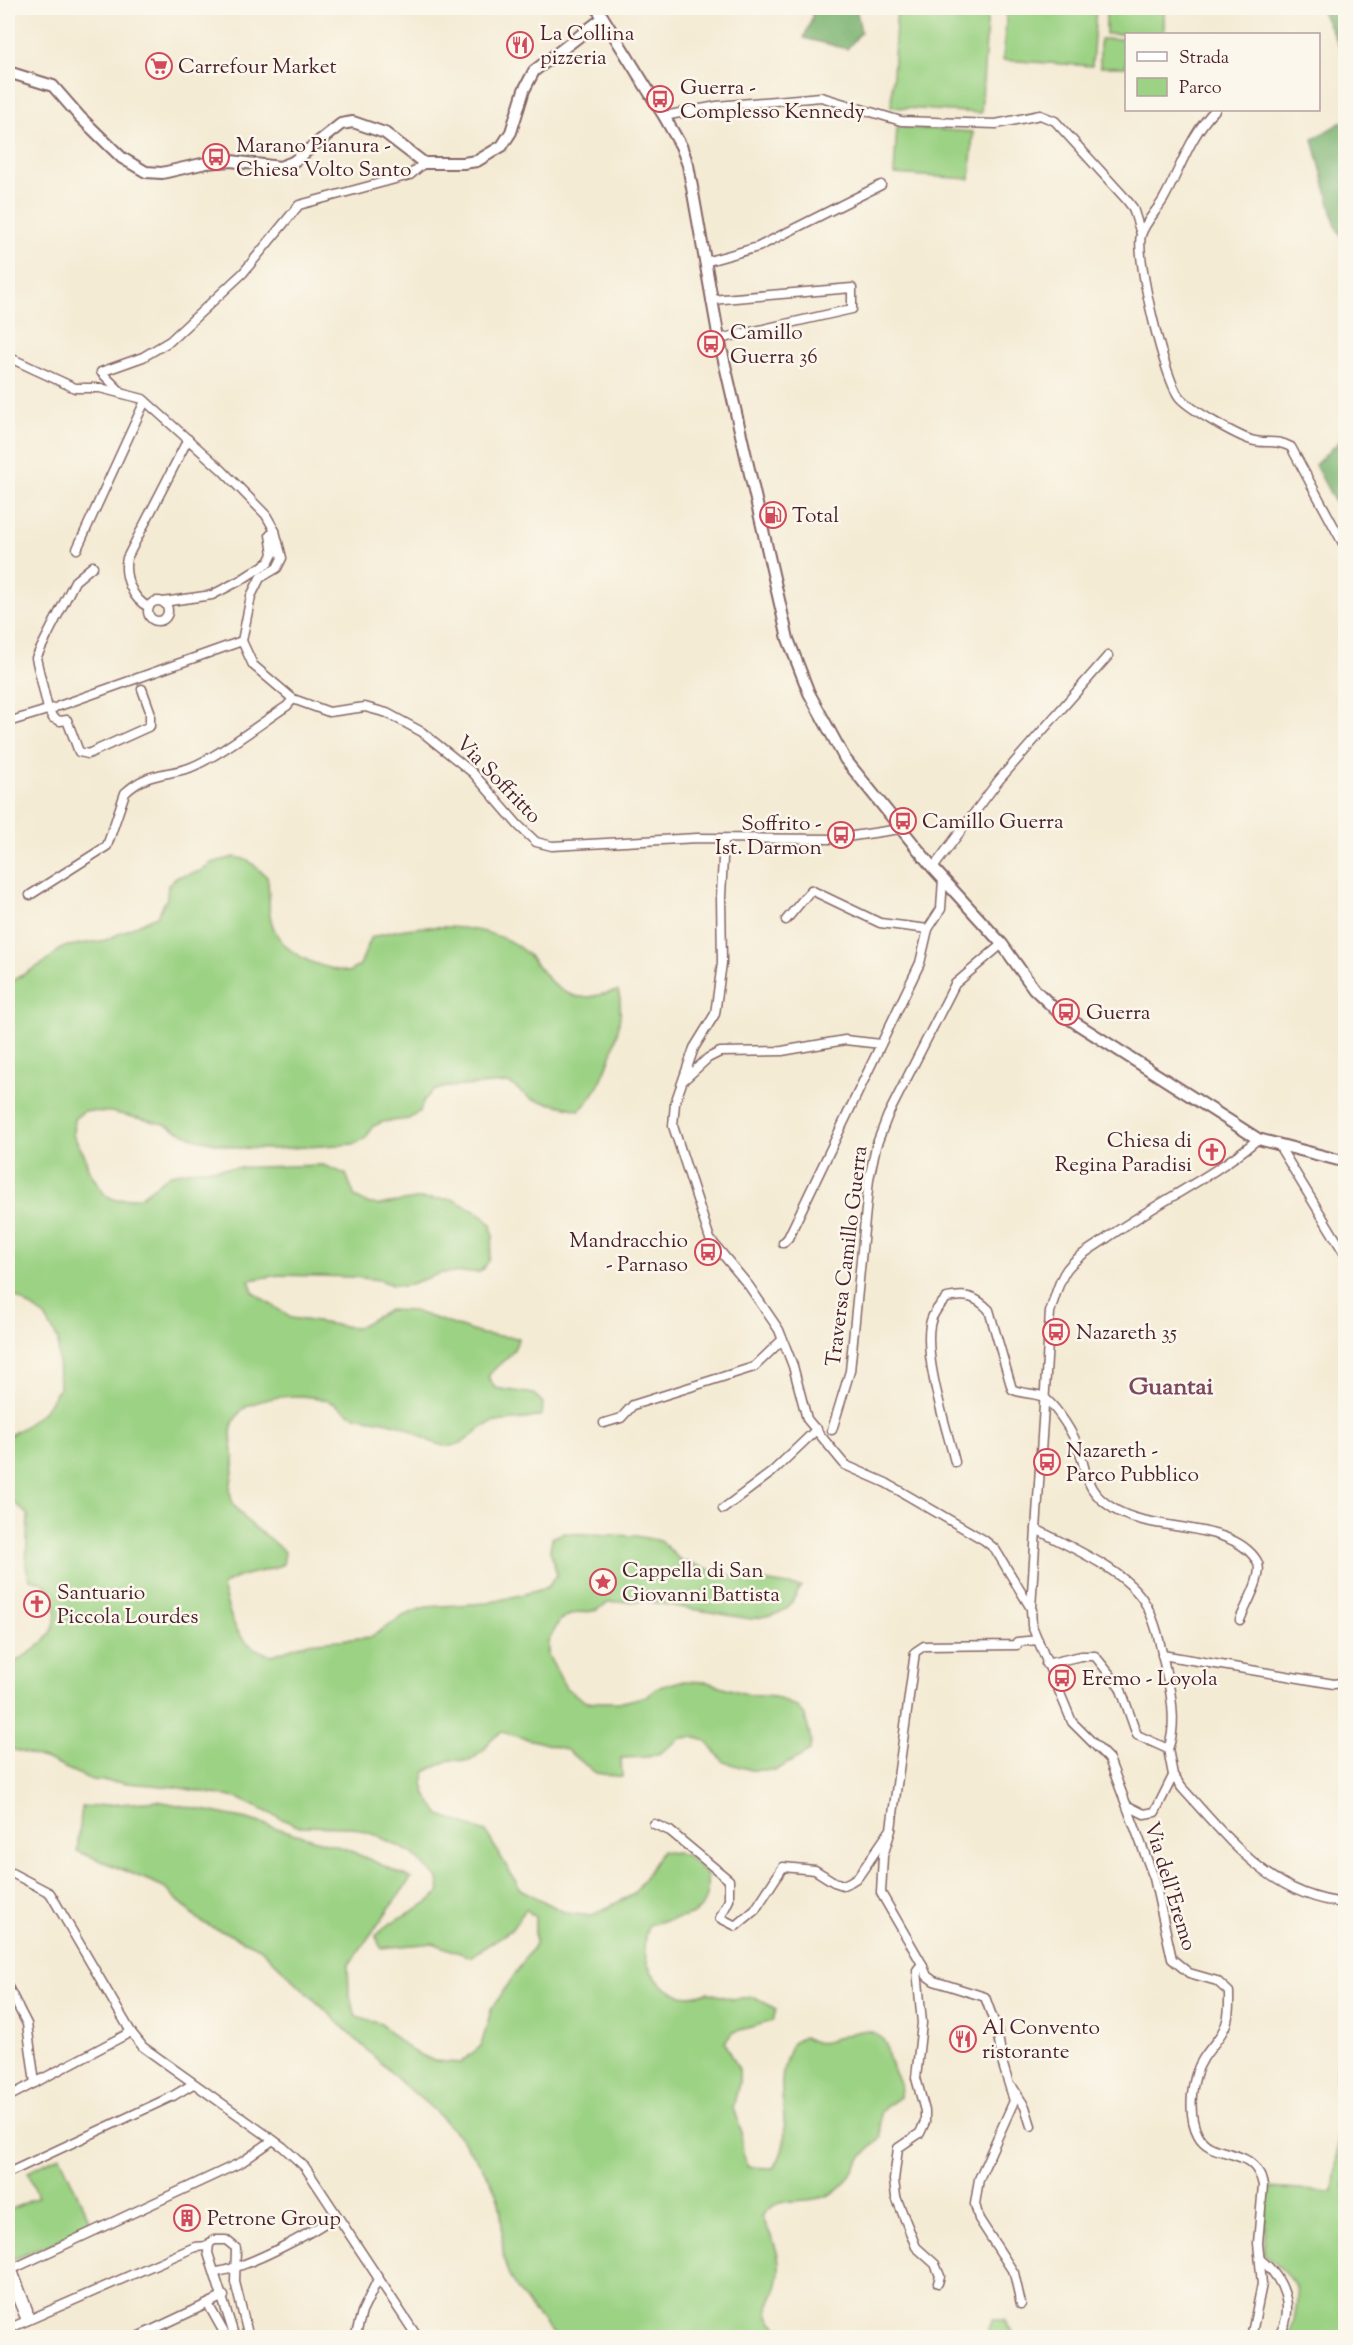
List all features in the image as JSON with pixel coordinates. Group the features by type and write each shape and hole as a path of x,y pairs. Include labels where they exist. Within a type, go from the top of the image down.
{"street":[{"path":"597,8 664,116 681,146 689,168 719,339 788,639 810,693 845,759 933,868 1002,944 1034,989 1057,1011 1258,1138 1346,1162"},
{"path":"122,393 101,372 143,357 170,341 243,273 299,205 410,175 424,163 477,161 502,146 511,132 524,90 534,71 603,18"},
{"path":"8,72 53,86 122,158 146,172 162,173 207,163 231,161 280,167 293,162 341,124 353,122 385,133 424,163"},
{"path":"664,116 717,106 821,97 901,120 996,124 1032,116 1048,117 1056,121 1133,208 1141,234 1149,306 1168,375 1179,398 1232,431 1253,441 1278,441 1291,447 1346,549"},
{"path":"1141,234 1177,175 1194,136 1214,111"},
{"path":"705,262 758,247 881,185"},
{"path":"711,300 852,288 852,309 719,339"},
{"path":"8,357 75,387 100,387 145,401 255,502 275,531 282,558 277,568 260,578 254,586 242,641 54,708 8,722"},
{"path":"77,549 145,401"},
{"path":"149,606 140,603 133,592 125,565 188,439"},
{"path":"149,606 156,601 212,595 241,580 269,562 273,554 270,535 275,531"},
{"path":"93,566 75,581 36,658 54,708 53,718 60,721 67,720 79,752 88,754 150,726 150,711 142,689"},
{"path":"149,606 149,616 160,620 166,617 168,610 163,602"},
{"name":"Via Soffritto","path":"242,641 253,665 293,699 329,712 365,707 387,713 422,732 473,772 518,825 536,842 552,846 674,838 833,839 900,829"},
{"path":"933,868 999,780 1108,656"},
{"path":"30,895 107,846 126,793 131,788 152,776 188,768 204,760 287,706 293,699"},
{"path":"724,839 721,896 722,963 715,1014 694,1048 675,1102 673,1126 710,1239 749,1286 783,1339 807,1419 845,1465 886,1484 984,1540 1004,1563 1022,1597 1031,1608"},
{"path":"783,1243 788,1238 830,1155 920,963 928,929 941,909 943,879"},
{"path":"786,920 811,890 880,923 928,929"},
{"name":"Traversa Camillo Guerra","path":"832,1430 850,1371 869,1179 876,1146 893,1104 955,984 1002,944"},
{"path":"682,1084 708,1059 720,1052 782,1051 845,1040 881,1044"},
{"path":"1031,1608 1050,1312 1067,1270 1077,1259 1148,1209 1236,1157 1258,1138"},
{"path":"1278,1144 1346,1256"},
{"path":"955,1462 929,1340 933,1313 947,1298 968,1295 982,1302 989,1310 1012,1389 1044,1397 1073,1437 1088,1484 1098,1497 1115,1510 1146,1521 1226,1538 1257,1560 1259,1575 1240,1620"},
{"path":"604,1423 621,1418 633,1405 754,1367 783,1339"},
{"path":"723,1509 772,1472 817,1430"},
{"path":"1036,1529 1114,1573 1133,1588 1145,1604 1162,1655 1171,1692 1172,1734 1168,1749 1173,1776 1226,1835 1271,1877 1304,1895 1322,1901 1346,1903"},
{"name":"Via dell'Eremo","path":"1031,1608 1032,1626 1072,1722 1109,1758 1154,1878 1172,1959 1189,1972 1217,1981 1228,1992 1226,2026 1197,2070 1193,2087 1194,2126 1205,2144 1251,2161 1262,2177 1259,2259 1262,2273 1261,2291 1251,2337"},
{"path":"1021,2304 1014,2273 979,2219 975,2204 979,2179 1014,2101 1003,2065 997,2030 985,1997 934,1981 927,1976 881,1893 883,1856 891,1829 905,1714 913,1681 915,1652 924,1646 1017,1645 1017,1642 1038,1640"},
{"path":"1162,1655 1334,1684 1346,1682"},
{"path":"1046,1664 1081,1656 1095,1656 1120,1687 1137,1735 1168,1749"},
{"path":"1128,1806 1144,1814 1155,1812 1173,1776"},
{"path":"654,1824 670,1831 729,1880 729,1900 720,1918 736,1926 755,1910 783,1867 815,1870 843,1885 858,1876 891,1829"},
{"path":"8,1871 50,1893 131,2032 143,2047 273,2140 305,2167 335,2216 418,2337"},
{"path":"922,1964 917,1970 922,2023 916,2060 925,2122 920,2133 898,2148 894,2180 896,2198 916,2247 935,2265 940,2276 938,2283"},
{"path":"8,1987 27,2024 35,2083"},
{"path":"8,2097 131,2032"},
{"path":"1009,2083 1025,2107 1030,2126"},
{"path":"8,2173 173,2096 193,2084"},
{"path":"28,2320 28,2310 10,2270 242,2162 273,2140"},
{"path":"217,2272 236,2267 314,2230 335,2216"},
{"path":"8,2328 195,2247 208,2247 214,2240 231,2242 237,2253 237,2288 249,2337"},
{"path":"208,2247 235,2337"},
{"path":"1259,2259 1278,2276 1286,2298 1285,2322 1277,2337"},
{"path":"8,2277 23,2315 28,2320"},
{"path":"355,2337 362,2312 378,2279"},
{"path":"135,2337 224,2296"},
{"path":"208,2304 227,2337"}],"green space":[{"path":"812,8 856,8 861,32 847,49 804,38 812,18"},
{"path":"897,8 988,8 981,113 891,107"},
{"path":"1007,8 1096,8 1092,66 1003,60"},
{"path":"1106,8 1164,8 1164,33 1106,34"},
{"path":"1320,8 1345,8 1345,53 1341,49"},
{"path":"1100,39 1125,39 1125,67 1100,67"},
{"path":"1345,120 1345,242 1336,227 1313,139"},
{"path":"897,127 973,132 970,179 894,174"},
{"path":"1345,436 1345,521 1315,465"},
{"path":"235,857 248,860 267,877 270,915 274,928 289,948 311,962 349,972 360,965 371,938 388,932 408,929 451,927 493,935 511,942 526,953 556,986 569,994 587,997 618,991 620,1019 611,1055 597,1089 579,1110 531,1099 509,1083 446,1087 433,1091 424,1100 420,1111 409,1119 382,1122 372,1127 366,1138 354,1144 273,1149 238,1148 194,1138 164,1124 111,1112 84,1111 74,1119 73,1135 85,1156 88,1169 105,1195 116,1200 140,1197 171,1174 199,1169 323,1165 346,1174 355,1197 366,1203 378,1205 416,1199 452,1199 484,1216 491,1225 493,1237 489,1261 480,1272 441,1273 405,1286 354,1277 280,1275 249,1280 253,1292 291,1318 356,1328 389,1310 413,1311 481,1334 518,1338 513,1351 488,1377 495,1388 534,1394 543,1403 542,1415 489,1424 461,1443 450,1446 433,1442 405,1427 387,1421 356,1416 332,1402 318,1398 277,1397 257,1402 243,1409 234,1420 231,1431 234,1463 230,1488 231,1498 245,1519 285,1552 283,1564 235,1578 222,1587 232,1621 250,1645 272,1655 307,1643 371,1637 403,1616 426,1607 488,1603 548,1587 557,1575 550,1550 552,1538 563,1533 636,1536 661,1541 680,1560 727,1575 801,1587 788,1608 776,1614 751,1619 645,1601 608,1602 598,1610 572,1614 560,1620 548,1642 548,1655 566,1688 586,1702 623,1702 647,1696 656,1688 681,1681 707,1682 749,1695 775,1697 797,1707 805,1716 811,1740 810,1751 776,1770 751,1770 724,1762 706,1741 693,1737 681,1738 660,1753 648,1757 621,1758 622,1777 596,1773 565,1749 502,1732 491,1739 485,1749 470,1761 450,1760 426,1771 423,1783 426,1795 440,1815 486,1832 520,1889 566,1913 591,1916 634,1894 662,1851 687,1855 707,1875 707,1891 704,1903 699,1910 691,1915 649,1925 645,1939 645,1953 656,1979 666,1988 679,1994 692,1996 707,1992 731,1999 755,1997 776,2009 773,2021 733,2032 725,2042 739,2070 739,2083 733,2108 741,2131 743,2156 748,2167 773,2168 783,2148 785,2126 783,2075 792,2043 803,2037 822,2043 863,2031 877,2034 885,2042 901,2091 900,2097 880,2111 881,2136 879,2139 835,2192 811,2200 784,2202 768,2209 762,2216 779,2259 776,2288 768,2311 777,2327 790,2337 556,2337 515,2287 504,2261 500,2207 495,2191 476,2157 448,2124 260,1948 203,1923 162,1886 77,1851 82,1807 158,1801 247,1819 346,1849 411,1878 348,1966 349,1993 356,2017 381,2024 410,2050 434,2061 460,2063 481,2046 491,2010 535,1944 535,1917 526,1909 511,1930 470,1957 433,1943 381,1948 376,1936 383,1929 425,1904 440,1891 438,1879 412,1853 378,1836 352,1827 297,1826 237,1798 175,1787 92,1780 47,1760 8,1748 8,1666 45,1640 55,1622 56,1612 50,1591 39,1581 30,1579 26,1567 28,1515 15,1503 8,1502 8,1436 44,1411 59,1389 58,1339 45,1317 8,1291 8,983 44,963 63,947 106,940 157,916 167,898 168,885 177,877 201,871 211,863"},
{"path":"1345,2027 1345,2337 1291,2337 1296,2307 1296,2289 1286,2274 1264,2253 1267,2188 1333,2192 1338,2144 1337,2067"},
{"path":"60,2156 92,2226 8,2262 8,2211 38,2197 28,2172"},
{"path":"993,2320 1004,2320 1016,2337 985,2337"}],"place":[{"name":"La Collina pizzeria","path":"520,45"},
{"name":"Carrefour Market","path":"159,66"},
{"name":"Guerra - Complesso Kennedy","path":"660,99"},
{"name":"Marano Pianura - Chiesa Volto Santo","path":"216,157"},
{"name":"Camillo Guerra 36","path":"711,344"},
{"name":"Total","path":"773,515"},
{"name":"Camillo Guerra","path":"903,821"},
{"name":"Soffrito - Ist. Darmon","path":"841,835"},
{"name":"Guerra","path":"1066,1012"},
{"name":"Chiesa di Regina Paradisi","path":"1212,1152"},
{"name":"Mandracchio - Parnaso","path":"708,1252"},
{"name":"Nazareth 35","path":"1056,1332"},
{"name":"Nazareth - Parco Pubblico","path":"1047,1462"},
{"name":"Cappella di San Giovanni Battista","path":"603,1582"},
{"name":"Santuario Piccola Lourdes","path":"37,1604"},
{"name":"Eremo - Loyola","path":"1062,1678"},
{"name":"Al Convento ristorante","path":"963,2039"},
{"name":"Petrone Group","path":"187,2218"}],"district":[{"name":"Guantai","path":"1171,1386"}]}
